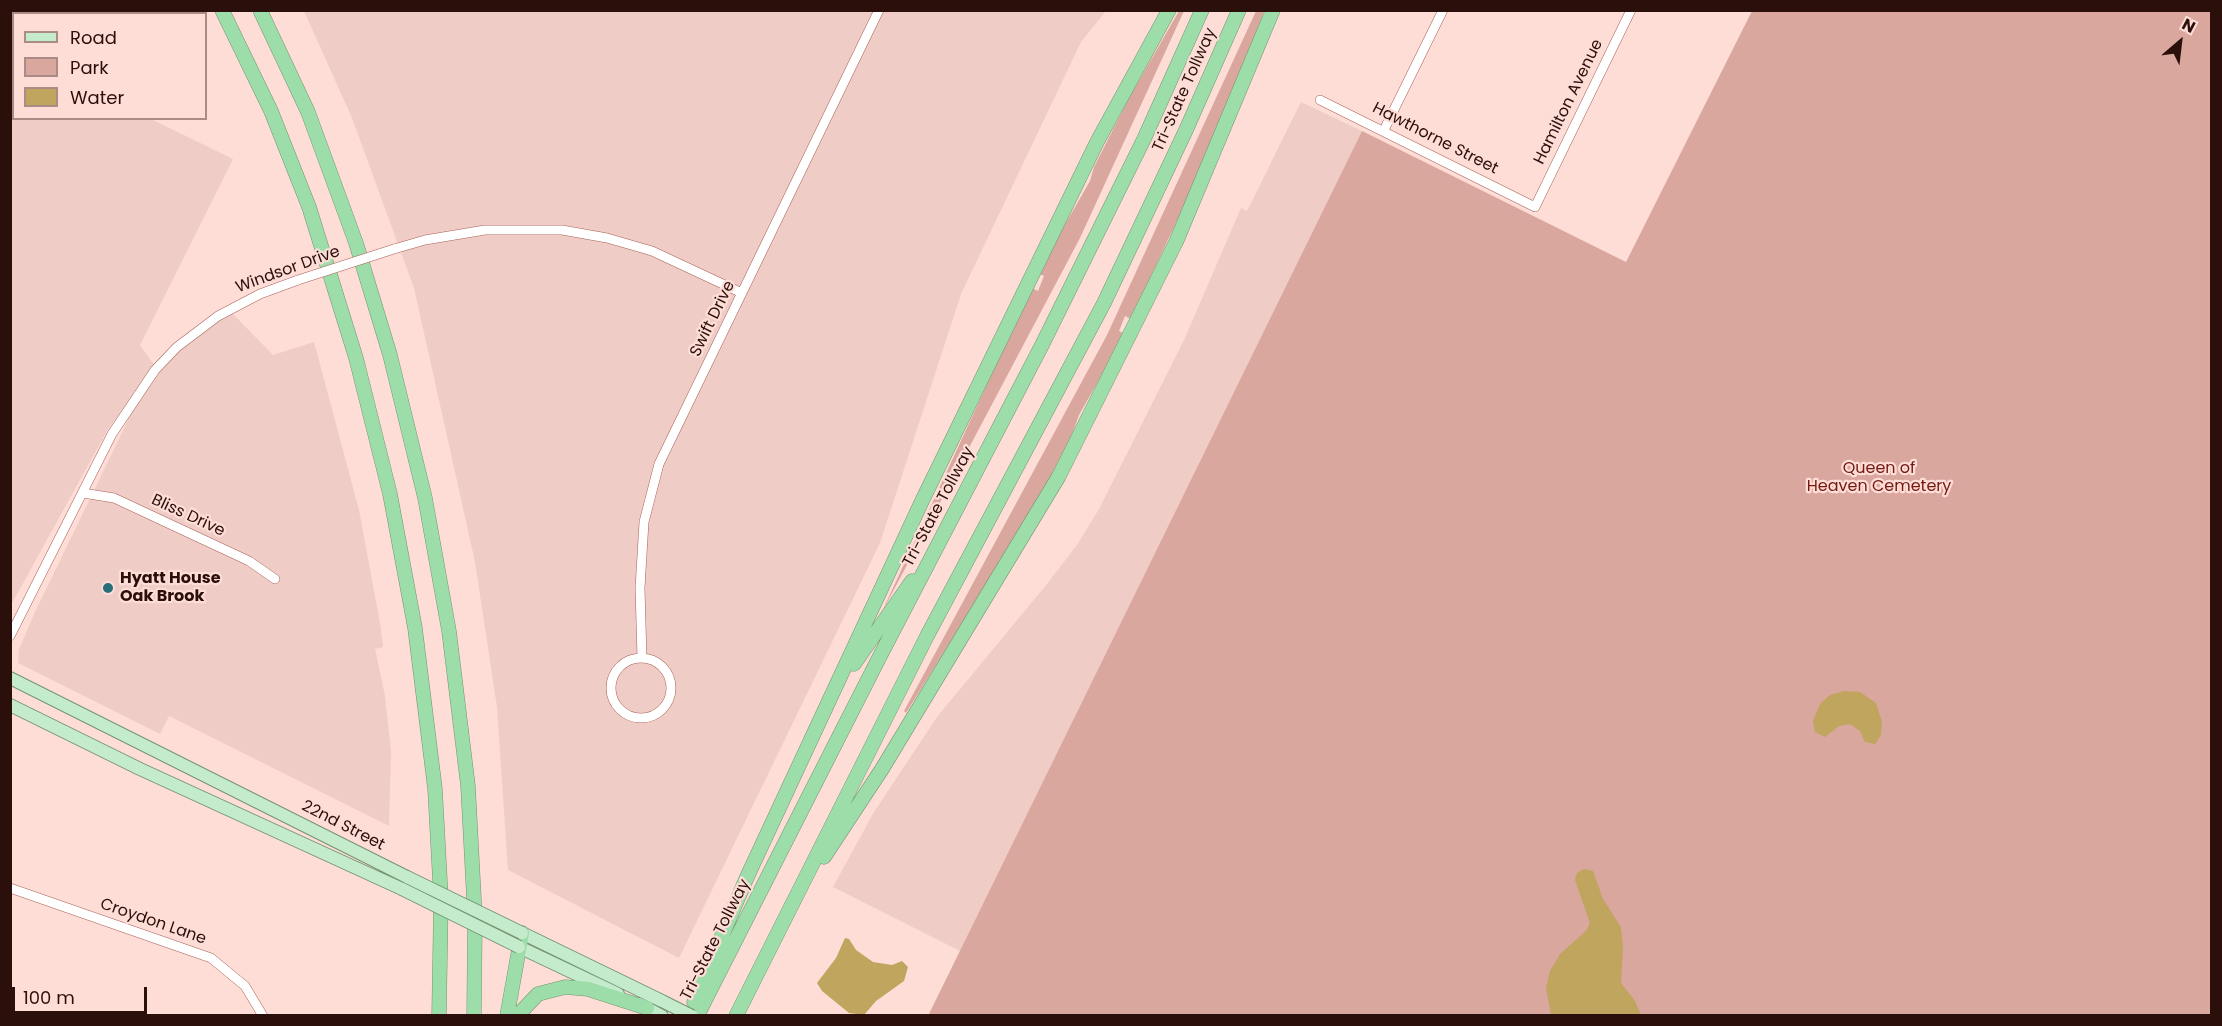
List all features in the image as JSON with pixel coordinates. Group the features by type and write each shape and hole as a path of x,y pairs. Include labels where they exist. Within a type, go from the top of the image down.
{"highway":[{"path":"222,10 271,111 309,207 356,358 390,494 416,638 435,789 441,899 439,1016"},
{"path":"260,10 308,112 352,231 390,355 425,498 451,641 468,786 475,918 474,1016"},
{"path":"690,1016 715,951 821,718 1030,277 1097,142 1169,10"},
{"name":"Tri-State Tollway","path":"697,1016 1088,254 1144,139 1202,10"},
{"name":"Tri-State Tollway","path":"739,1016 751,987 927,636 1104,303 1186,130 1239,10"},
{"path":"785,920 882,769 1059,476 1176,242 1273,10"},
{"path":"821,718 874,633 930,559"},
{"path":"507,1016 521,940"},
{"path":"678,1016 715,951"},
{"path":"517,1016 538,994 550,989 565,987 588,989 655,1012"}],"main road":[{"name":"22nd Street","path":"10,678 407,877 655,1012"},
{"name":"22nd Street","path":"10,705 140,769 402,889 662,1001 690,1016"}],"street":[{"name":"Swift Drive","path":"642,658 641,552 644,519 652,483 879,10"},
{"path":"1384,130 1443,10"},
{"name":"Hamilton Avenue","path":"1535,207 1630,10"},
{"name":"Hawthorne Street","path":"1320,100 1535,207"},
{"name":"Windsor Drive","path":"10,636 131,403 165,359 202,326 234,306 298,280 394,249 425,240 485,230 562,230 607,238 652,251 742,293"},
{"name":"Bliss Drive","path":"83,493 114,498 249,561 275,579"},
{"path":"642,658 659,664 670,678 671,687 670,696 661,711 642,718 623,712 616,704 611,691 618,669 633,659 642,658"},
{"name":"Croydon Lane","path":"10,888 211,958 245,986 263,1016"}],"shaded area":[{"path":"304,11 1106,11 1081,42 961,294 880,543 679,958 508,870 497,707 475,562 414,288 352,118"},
{"path":"10,69 12,70 12,120 153,120 233,159 140,345 154,365 107,431 11,605"},
{"path":"1301,102 1362,131 960,951 833,887 874,812 937,717 1047,584 1077,545 1099,509 1184,340 1241,208 1247,211"},
{"path":"232,313 273,355 314,342 359,510 380,623 383,647 375,649 385,696 391,751 389,826 169,716 160,734 18,663 19,649 35,612 132,412 153,379 179,351 204,330"}],"green space":[{"path":"1179,11 1184,11 1080,238 881,614 1026,300 1032,288 1038,291 1044,276 1037,273 1090,181 1094,167 1129,98"},
{"path":"1256,11 1264,11 1246,60 1195,182 1131,319 1125,316 1119,331 1125,334 1079,415 1070,440 1035,505 906,713 904,711 1107,335"},
{"name":"Queen of Heaven Cemetery","path":"1752,11 2211,11 2211,1015 928,1016 1362,131 1626,262"}],"water":[{"path":"1844,691 1860,692 1876,703 1882,722 1881,735 1875,744 1865,742 1860,731 1850,724 1839,726 1825,737 1815,732 1813,721 1820,704 1830,695"},
{"path":"1584,869 1593,871 1603,899 1621,927 1623,947 1621,983 1635,1001 1641,1015 1551,1015 1546,988 1550,971 1560,954 1586,931 1590,923 1575,880 1577,873"},
{"path":"845,938 849,939 856,950 873,962 892,965 902,961 908,967 904,981 876,1001 864,1015 849,1013 822,991 817,983 836,958"}],"place":[{"name":"Hyatt House Oak Brook","path":"108,588"}]}
